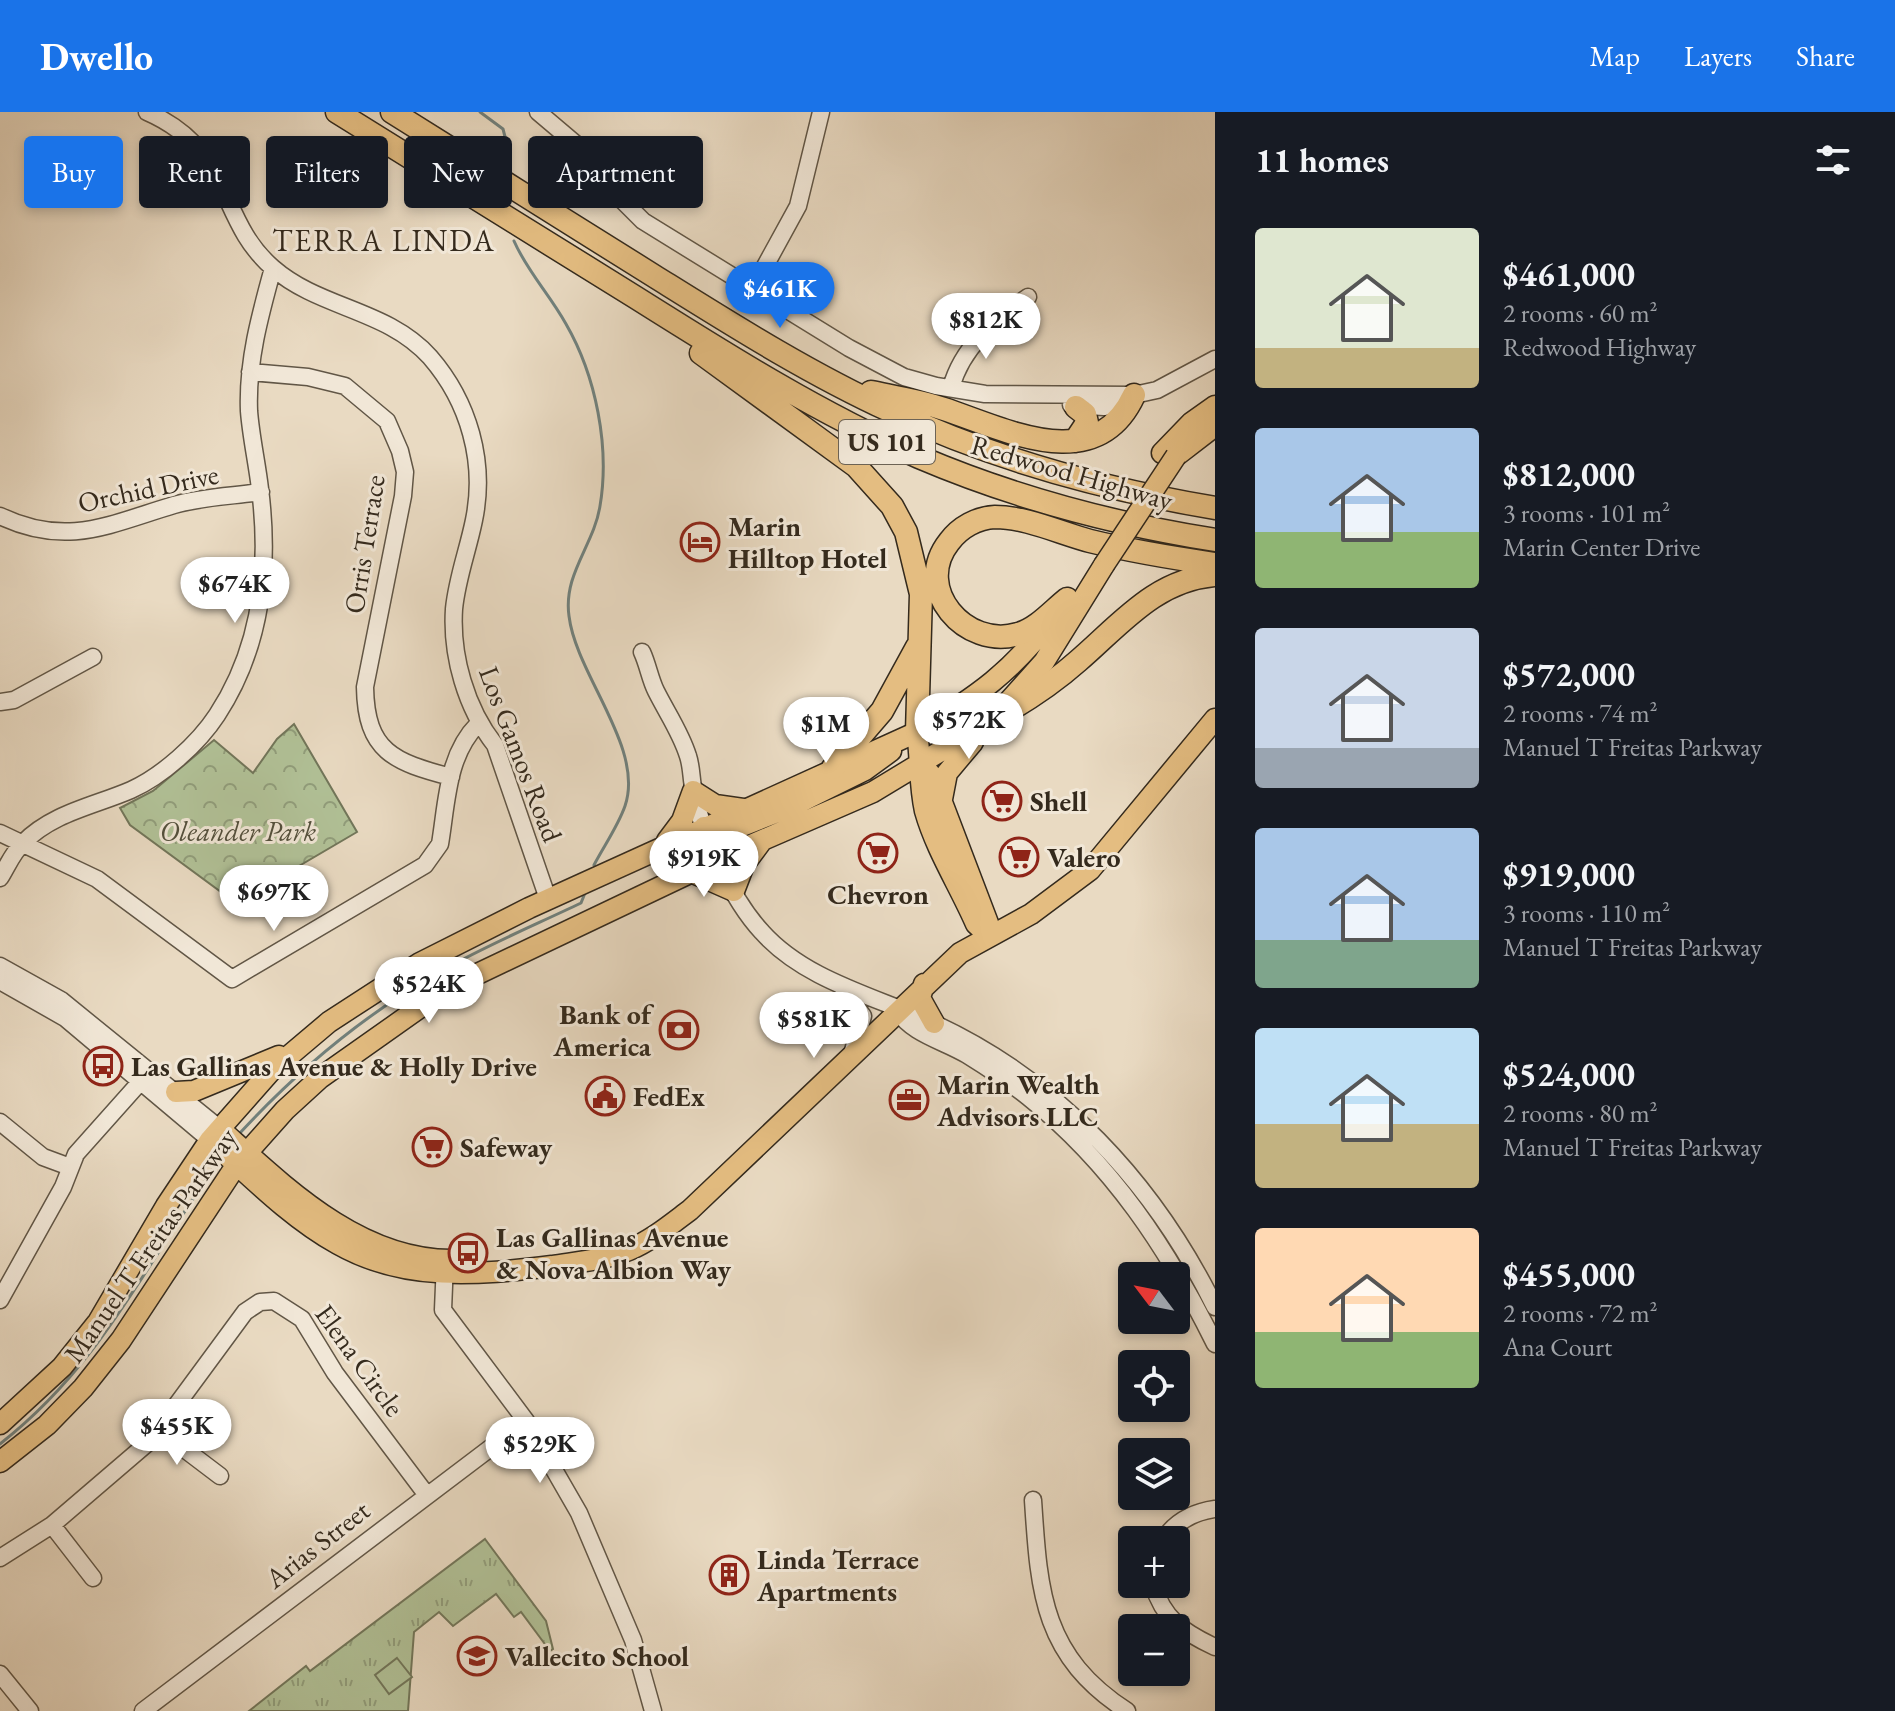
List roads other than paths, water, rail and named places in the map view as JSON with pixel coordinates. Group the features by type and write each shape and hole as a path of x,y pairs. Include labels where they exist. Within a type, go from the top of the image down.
{"highway":[{"name":"Redwood Highway","path":"337,112 775,384 921,457 1064,507 1215,540"},
{"name":"Redwood Highway","path":"392,112 431,136"},
{"path":"404,112 432,136"},
{"name":"Redwood Highway","path":"512,187 769,347 834,383 930,428 1029,465 1133,493 1215,508"},
{"path":"591,270 849,461 880,490 906,532 915,563 922,610 917,732"},
{"path":"834,383 939,408 1044,440 1075,441 1107,432 1123,417 1134,395"},
{"path":"1075,441 1087,423 1085,414 1076,407"},
{"path":"1067,599 1020,634 979,634 959,622 946,608 938,583 940,559 948,542 965,526 997,517 1127,550 1215,564"},
{"path":"992,720 1029,700 1135,608 1166,587 1215,575"},
{"path":"833,768 882,711 920,643"}],"main road":[{"name":"Manuel T Freitas Parkway","path":"0,1424 62,1367 98,1322 166,1206 229,1147 320,1078 446,989 719,859 873,792 992,720 1044,662 1097,564 1191,423 1215,406"},
{"name":"Manuel T Freitas Parkway","path":"1169,455 1215,426"},
{"name":"Manuel T Freitas Parkway","path":"0,1462 47,1425 93,1376 121,1340 229,1147 245,1098 294,1050 420,963 664,845 917,732 970,702 1033,643 1097,564"},
{"path":"229,1147 300,1199 341,1237 406,1253 444,1267 501,1261 532,1268 589,1261 627,1251 659,1235 960,953 1062,893 1090,870 1215,719"},
{"path":"934,811 947,773 992,720"},
{"path":"719,859 728,837 737,828 790,807 865,770 917,732 922,765 932,776 934,811 988,918 989,936"},
{"path":"873,792 896,788 908,791 934,811"},
{"path":"664,845 682,821 693,791 715,805 743,809"},
{"path":"704,827 702,852 691,872 734,891 744,865 761,842"},
{"path":"924,984 920,998 934,1023"},
{"path":"176,1092 194,1091 294,1050"}],"street":[{"name":"Los Gamos Road","path":"147,112 191,139 208,156 243,227 273,268 309,292 378,318 405,335 429,356 458,395 474,439 478,477 475,518 456,597 454,644 478,724 495,745 548,899"},
{"name":"Redwood Highway","path":"538,112 556,118 614,192 643,221 752,290 904,377 951,388 1052,397 1134,395 1157,390 1215,359"},
{"path":"752,290 798,206 821,112"},
{"path":"0,878 22,843 59,816 134,789 175,761 216,717 250,654 264,584 261,492 249,411 250,372 255,330 273,268"},
{"path":"951,388 965,354 994,321 1028,297"},
{"name":"Orris Terrace","path":"250,372 308,377 345,386 387,421 405,472 365,687 365,710 376,739 388,754 404,764 451,777"},
{"name":"Redwood Highway","path":"1076,407 1121,404 1134,395"},
{"path":"1052,397 1076,407"},
{"name":"Orchid Drive","path":"0,516 28,527 58,532 96,531 176,504 261,492"},
{"path":"642,652 654,687 687,753 693,791 704,827 734,891 761,931 785,953 839,982 897,1010 934,1023 989,1052 1118,1160 1177,1238 1215,1307"},
{"path":"0,702 14,700 93,657"},
{"path":"0,833 97,879 232,979 425,865 440,844 455,757 465,737 478,724"},
{"path":"0,966 61,1000 229,1147"},
{"path":"0,981 65,1018 146,1076 176,1092 229,1147"},
{"path":"839,982 863,1016 852,1054"},
{"path":"897,1010 905,1023 969,1056 1064,1117 1151,1229 1189,1290 1215,1344"},
{"path":"0,1300 63,1187 76,1154 146,1076"},
{"path":"0,1122 43,1157 70,1167"},
{"path":"444,1267 443,1310 526,1421 579,1513 633,1640 653,1711"},
{"name":"Elena Circle","path":"0,1558 52,1525 150,1441 245,1312 260,1302 274,1301 302,1319 335,1373 426,1494"},
{"name":"Arias Street","path":"143,1711 526,1421"},
{"path":"158,1429 220,1476"},
{"path":"1033,1500 1040,1591 1053,1630 1084,1677 1127,1711"},
{"path":"1176,1526 1197,1512 1215,1509"},
{"path":"52,1525 93,1578"},
{"path":"1157,1598 1176,1626 1215,1647"},
{"path":"0,1674 30,1711"}],"waterway":[{"path":"480,112 503,129 505,136"},
{"path":"514,241 576,344 593,389 602,436 600,506 570,587 569,616 574,639 618,736 626,760 629,784 622,813 594,865"},
{"path":"239,1134 310,1065 387,1005 460,961 581,903 585,893"},
{"path":"0,1444 36,1413 95,1346 219,1161"}],"place":[{"name":"Marin Hilltop Hotel","path":"700,542"},
{"name":"Shell","path":"1002,801"},
{"name":"Chevron","path":"878,853"},
{"name":"Valero","path":"1019,857"},
{"name":"Bank of America","path":"679,1030"},
{"name":"Las Gallinas Avenue & Holly Drive","path":"103,1066"},
{"name":"FedEx","path":"605,1096"},
{"name":"Marin Wealth Advisors LLC","path":"909,1100"},
{"name":"Safeway","path":"432,1147"},
{"name":"Las Gallinas Avenue & Nova Albion Way","path":"468,1253"},
{"name":"Linda Terrace Apartments","path":"729,1575"},
{"name":"Vallecito School","path":"477,1656"}],"district":[{"name":"TERRA LINDA","path":"384,241"}],"park label":[{"name":"Oleander Park","path":"238,831"}]}
